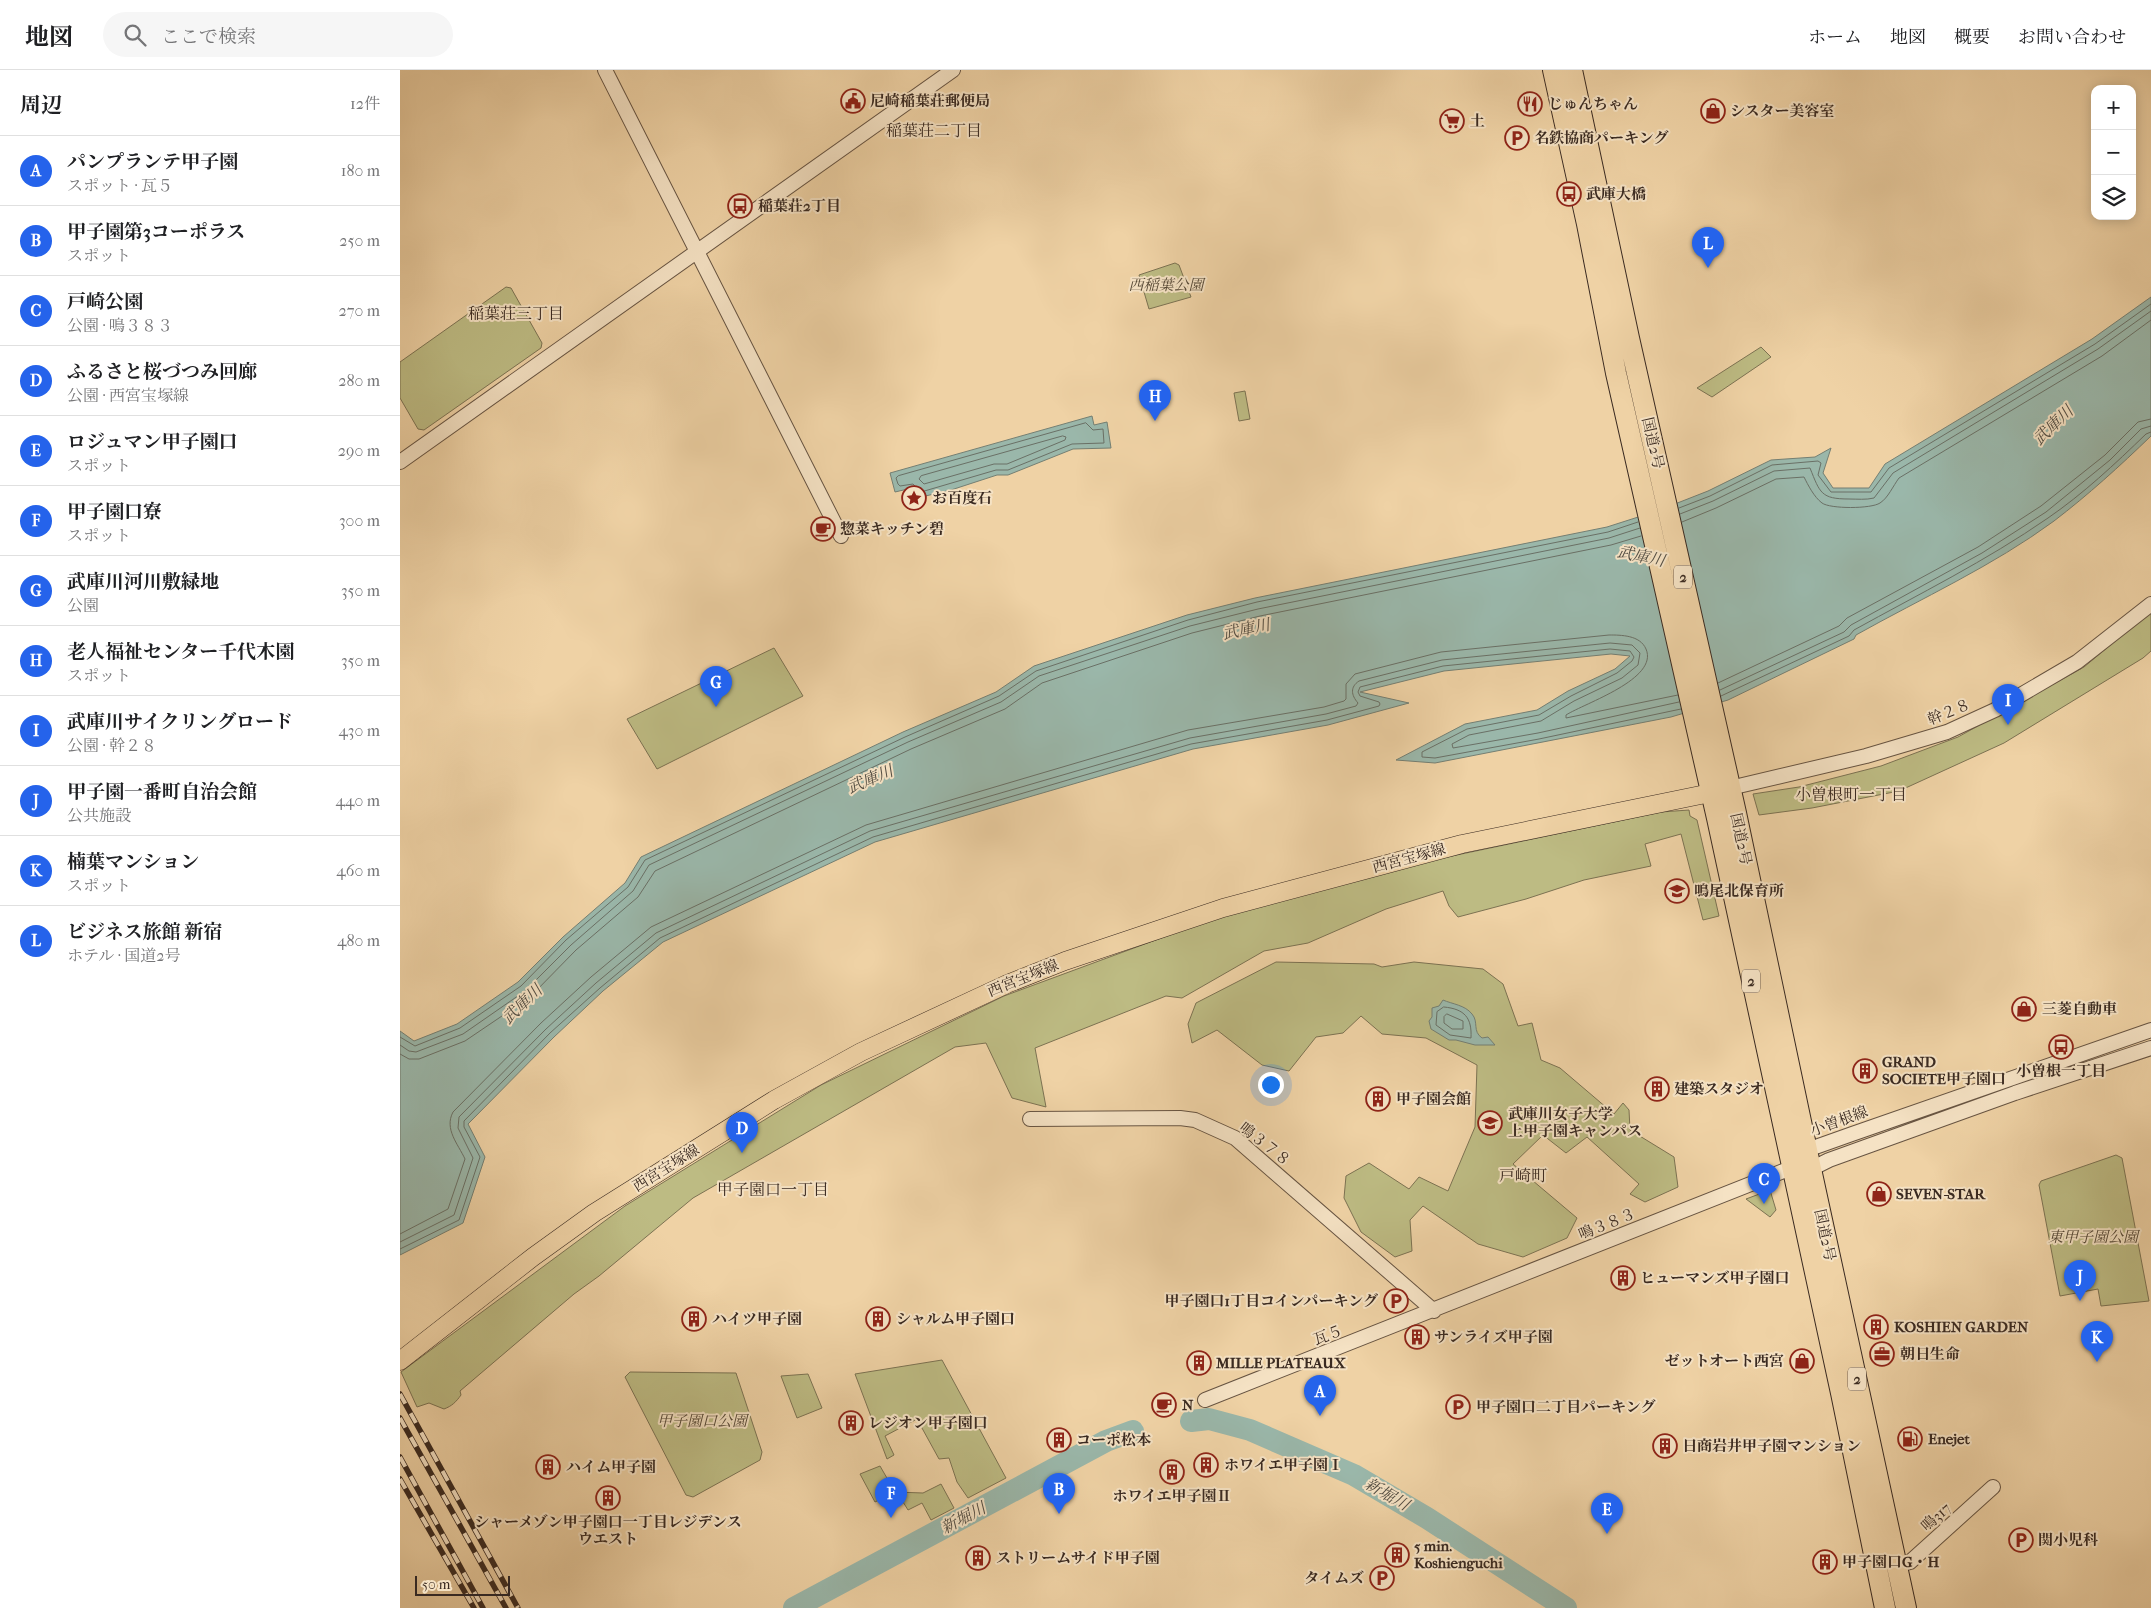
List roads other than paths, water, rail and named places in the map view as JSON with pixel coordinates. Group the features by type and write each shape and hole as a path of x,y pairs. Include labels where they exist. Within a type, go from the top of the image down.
{"highway":[{"name":"国道2号","path":"1553,70 1589,233 1616,373 1711,793 1803,1162 1898,1565 1906,1608"},
{"name":"国道2号","path":"1572,70 1635,366 1730,788 1803,1162 1841,1393 1885,1608"}],"main road":[{"name":"西宮宝塚線","path":"400,1361 533,1256 594,1213 774,1100 861,1052 1007,984 1065,961 1223,908 1362,870 1462,844 1730,788"}],"street":[{"path":"605,70 841,536"},
{"path":"400,462 953,70"},
{"name":"幹２８","path":"1730,788 1866,756 1946,732 1995,710 2077,662 2151,604"},
{"name":"小曽根線","path":"1803,1162 2151,1030"},
{"path":"1803,1162 1829,1160 2151,1048"},
{"name":"鳴３７８","path":"1030,1119 1180,1118 1195,1120 1235,1138 1434,1311"},
{"name":"鳴３８３","path":"1434,1311 1803,1162"},
{"name":"瓦５","path":"1205,1400 1434,1311"},
{"name":"鳴317","path":"1898,1565 1910,1562 1993,1488"}],"water":[{"name":"武庫川","path":"2151,297 2151,436 2079,501 2031,537 1982,567 1856,635 1854,639 1728,700 1671,717 1435,763 1396,760 1465,724 1537,710 1568,691 1615,669 1630,656 1611,654 1444,671 1360,692 1409,703 1328,725 1193,749 875,842 663,942 603,991 554,1037 468,1124 485,1157 463,1223 400,1255 400,1031 414,1041 457,1024 518,982 563,937 625,883 641,857 903,732 996,692 1034,666 1187,615 1255,598 1607,527 1657,511 1708,491 1771,460 1815,457 1831,448 1823,473 1833,488 1869,488 1885,464 2092,339"},
{"path":"1092,416 1094,425 1107,422 1111,448 1073,449 1008,475 997,475 951,490 917,498 912,488 895,492 890,473"},
{"path":"1443,1000 1469,1011 1474,1017 1479,1035 1482,1038 1488,1037 1495,1045 1475,1045 1449,1040 1431,1029 1429,1021 1432,1017 1432,1008 1439,1006"}],"waterway":[{"name":"新堀川","path":"1191,1421 1209,1419 1250,1430 1354,1475 1427,1518 1566,1608"},
{"name":"新堀川","path":"794,1608 1106,1441 1133,1431"}],"railway":[{"path":"400,1394 518,1608"},
{"path":"400,1418 506,1608"},
{"path":"400,1457 483,1608"},
{"path":"400,1479 474,1608"}],"place":[{"name":"尼崎稲葉荘郵便局","path":"853,101"},
{"name":"じゅんちゃん","path":"1530,104"},
{"name":"シスター美容室","path":"1713,111"},
{"name":"土","path":"1452,121"},
{"name":"名鉄協商パーキング","path":"1517,138"},
{"name":"武庫大橋","path":"1569,194"},
{"name":"稲葉荘2丁目","path":"740,206"},
{"name":"ビジネス旅館 新宿","path":"1708,268"},
{"name":"老人福祉センター千代木園","path":"1155,421"},
{"name":"お百度石","path":"914,498"},
{"name":"惣菜キッチン碧","path":"823,529"},
{"name":"武庫川河川敷緑地","path":"716,707"},
{"name":"武庫川サイクリングロード","path":"2008,725"},
{"name":"鳴尾北保育所","path":"1677,891"},
{"name":"三菱自動車","path":"2024,1009"},
{"name":"小曽根一丁目","path":"2061,1047"},
{"name":"GRAND SOCIETE甲子園口","path":"1865,1071"},
{"name":"建築スタジオ","path":"1657,1089"},
{"name":"甲子園会館","path":"1378,1099"},
{"name":"武庫川女子大学 上甲子園キャンパス","path":"1490,1123"},
{"name":"ふるさと桜づつみ回廊","path":"742,1153"},
{"name":"SEVEN-STAR","path":"1879,1194"},
{"name":"戸崎公園","path":"1764,1204"},
{"name":"ヒューマンズ甲子園口","path":"1623,1278"},
{"name":"甲子園口1丁目コインパーキング","path":"1396,1301"},
{"name":"甲子園一番町自治会館","path":"2080,1301"},
{"name":"ハイツ甲子園","path":"694,1319"},
{"name":"シャルム甲子園口","path":"878,1319"},
{"name":"KOSHIEN GARDEN","path":"1876,1327"},
{"name":"サンライズ甲子園","path":"1417,1337"},
{"name":"朝日生命","path":"1882,1354"},
{"name":"ゼットオート西宮","path":"1802,1361"},
{"name":"楠葉マンション","path":"2097,1362"},
{"name":"MILLE PLATEAUX","path":"1199,1363"},
{"name":"N","path":"1164,1405"},
{"name":"甲子園口二丁目パーキング","path":"1458,1407"},
{"name":"パンプランテ甲子園","path":"1320,1416"},
{"name":"レジオン甲子園口","path":"851,1423"},
{"name":"Enejet","path":"1910,1439"},
{"name":"コーポ松本","path":"1059,1440"},
{"name":"日商岩井甲子園マンション","path":"1665,1446"},
{"name":"ホワイエ甲子園Ⅰ","path":"1206,1465"},
{"name":"ハイム甲子園","path":"548,1467"},
{"name":"ホワイエ甲子園Ⅱ","path":"1172,1472"},
{"name":"シャーメゾン甲子園口一丁目レジデンス ウエスト","path":"608,1498"},
{"name":"甲子園第3コーポラス","path":"1059,1514"},
{"name":"甲子園口寮","path":"891,1518"},
{"name":"ロジュマン甲子園口","path":"1607,1534"},
{"name":"関小児科","path":"2021,1540"},
{"name":"5 min. Koshienguchi","path":"1397,1555"},
{"name":"ストリームサイド甲子園","path":"978,1558"},
{"name":"甲子園口G・H","path":"1825,1562"},
{"name":"タイムズ","path":"1382,1578"}],"district":[{"name":"稲葉荘二丁目","path":"934,130"},
{"name":"稲葉荘三丁目","path":"516,313"},
{"name":"小曽根町一丁目","path":"1851,794"},
{"name":"戸崎町","path":"1523,1175"},
{"name":"甲子園口一丁目","path":"773,1189"}],"park label":[{"name":"西稲葉公園","path":"1166,285"},
{"name":"東甲子園公園","path":"2093,1237"},
{"name":"甲子園口公園","path":"702,1421"}]}
